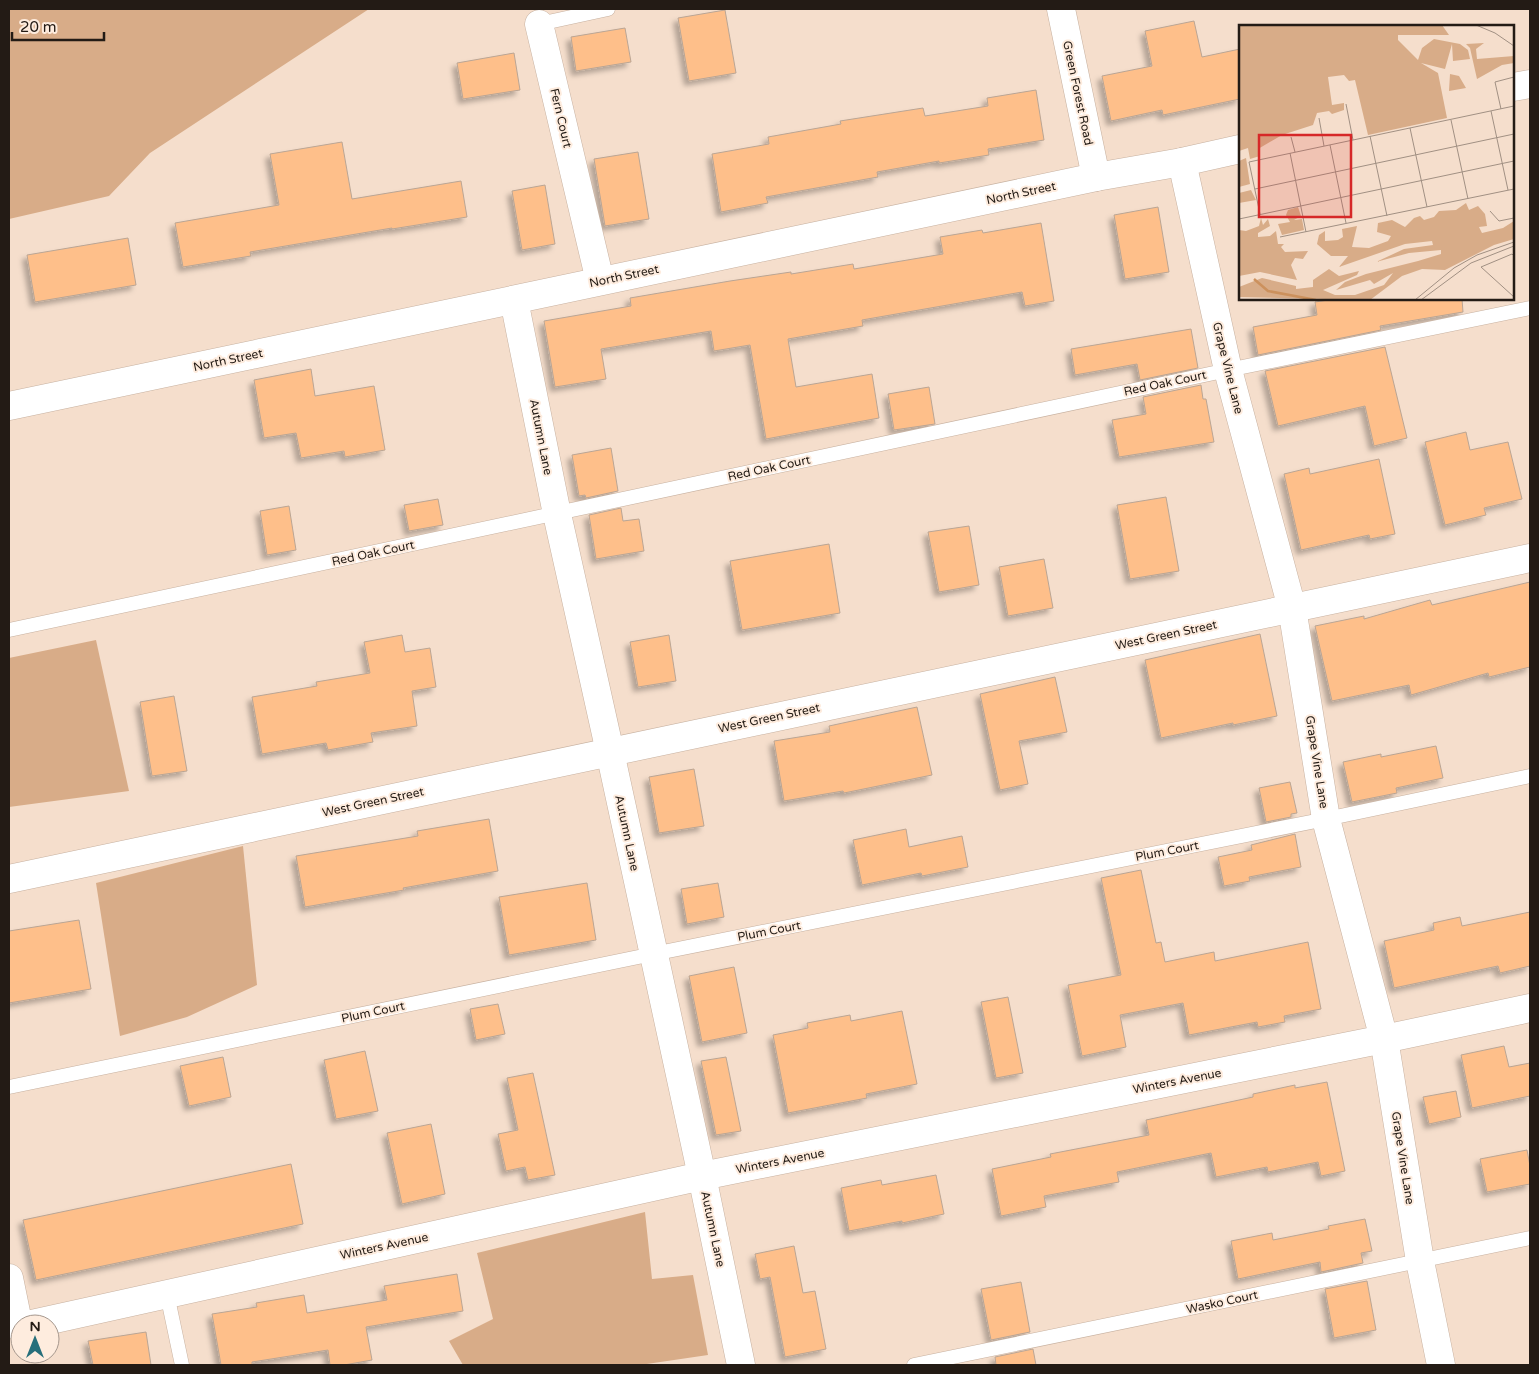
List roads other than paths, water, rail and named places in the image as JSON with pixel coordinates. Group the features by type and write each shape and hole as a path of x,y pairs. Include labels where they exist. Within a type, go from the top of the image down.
{"street":[{"name":"Green Forest Road","path":"1061,9 1096,177"},
{"name":"Fern Court","path":"539,24 600,282"},
{"path":"1514,88 1530,84"},
{"name":"North Street","path":"9,406 1096,177 1182,162 1239,149"},
{"name":"Grape Vine Lane","path":"1182,162 1228,370 1292,608 1326,819 1384,1039 1420,1261 1441,1365"},
{"name":"Autumn Lane","path":"514,300 557,514 702,1176 741,1365"},
{"name":"West Green Street","path":"9,879 1530,558"},
{"name":"Winters Avenue","path":"60,1318 702,1176 1530,1008"},
{"path":"9,1278 17,1314"}],"lane":[{"name":"Fern Court","path":"539,24 608,9"},
{"name":"Red Oak Court","path":"9,630 1228,370 1530,308"},
{"name":"Plum Court","path":"9,1086 1530,776"},
{"name":"Wasko Court","path":"914,1365 1530,1238"},
{"path":"167,1294 182,1365"}]}
